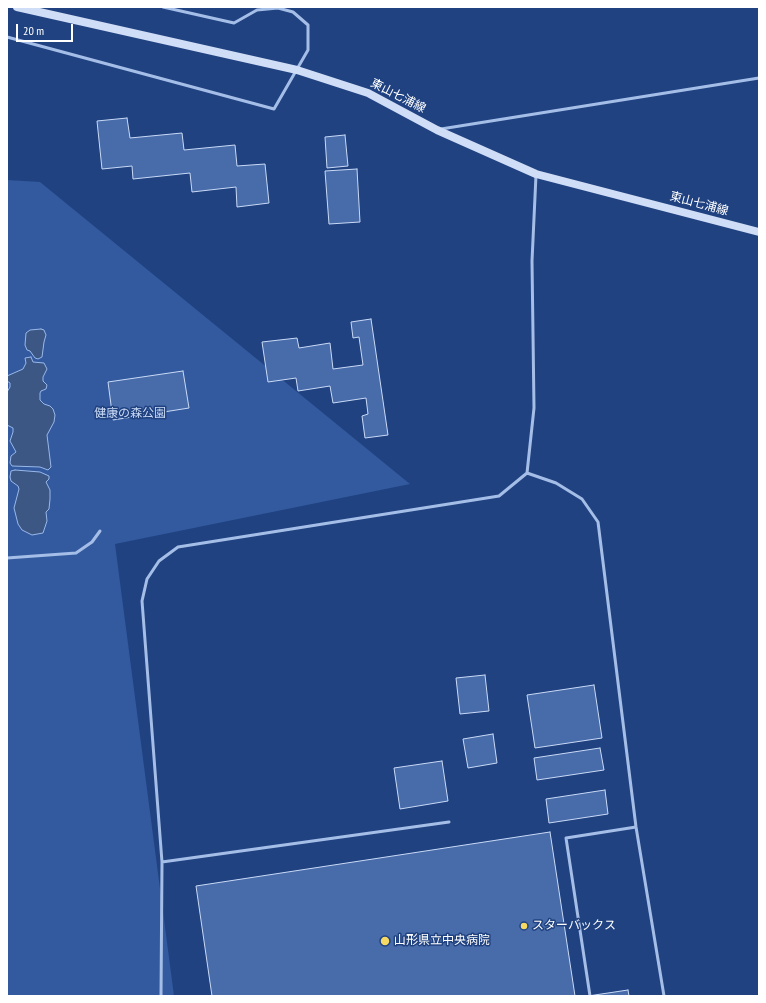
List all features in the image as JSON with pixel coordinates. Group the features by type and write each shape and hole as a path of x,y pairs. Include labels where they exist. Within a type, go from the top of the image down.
{"main road":[{"name":"東山七浦線","path":"17,7 297,70 368,93 437,130 536,174 759,232"}],"lane":[{"path":"7,37 274,109 308,50 308,25 293,12 278,8 257,10 234,23 163,7"},
{"path":"437,130 759,78"},
{"path":"161,996 162,862 142,601 147,579 159,561 178,547 499,496 527,472 534,408 532,261 536,174"},
{"path":"527,472 556,483 582,499 598,522 636,827 664,996"},
{"path":"7,558 76,553 92,542 100,531"},
{"path":"162,862 449,822"},
{"path":"590,996 566,838 636,827"}],"green space":[{"name":"健康の森公園","path":"7,180 40,182 410,484 115,544 174,996 7,996"}],"shaded area":[{"path":"30,330 44,330 46,335 42,357 38,359 27,350 25,345 26,333"},
{"path":"31,357 33,362 44,363 47,369 43,377 43,381 47,385 46,389 40,393 40,400 53,409 55,415 54,422 47,435 51,467 48,470 40,467 12,466 10,463 11,456 16,452 10,441 13,428 7,425 7,392 10,387 10,383 7,381 7,376 23,369 26,363 25,358"},
{"path":"11,471 40,472 49,476 49,479 46,482 50,490 49,509 46,512 47,521 43,533 32,535 22,530 18,524 14,508 19,489 18,486 11,481 10,477"}],"building":[{"path":"127,118 130,138 182,133 184,150 235,145 237,166 265,164 269,203 237,207 236,187 192,192 190,173 133,179 132,166 102,169 97,121"},
{"path":"345,135 348,166 327,168 325,137"},
{"path":"357,169 360,222 329,224 325,171"},
{"path":"371,319 388,435 365,438 362,416 368,414 366,398 333,403 330,386 298,391 296,378 268,382 262,342 297,338 299,348 330,343 333,369 363,365 359,337 353,338 351,322"},
{"path":"183,371 189,408 113,420 108,382"},
{"path":"485,675 489,711 460,714 456,678"},
{"path":"594,685 602,738 535,748 527,695"},
{"path":"493,734 497,763 468,768 463,739"},
{"path":"600,748 604,770 537,780 534,758"},
{"path":"442,761 448,801 400,809 394,768"},
{"path":"605,790 608,814 549,823 546,799"},
{"name":"山形県立中央病院","path":"550,832 575,996 212,996 196,886"},
{"path":"628,990 629,996 588,996"}],"place":[{"name":"スターバックス","path":"524,926"},
{"name":"山形県立中央病院","path":"385,941"}]}
